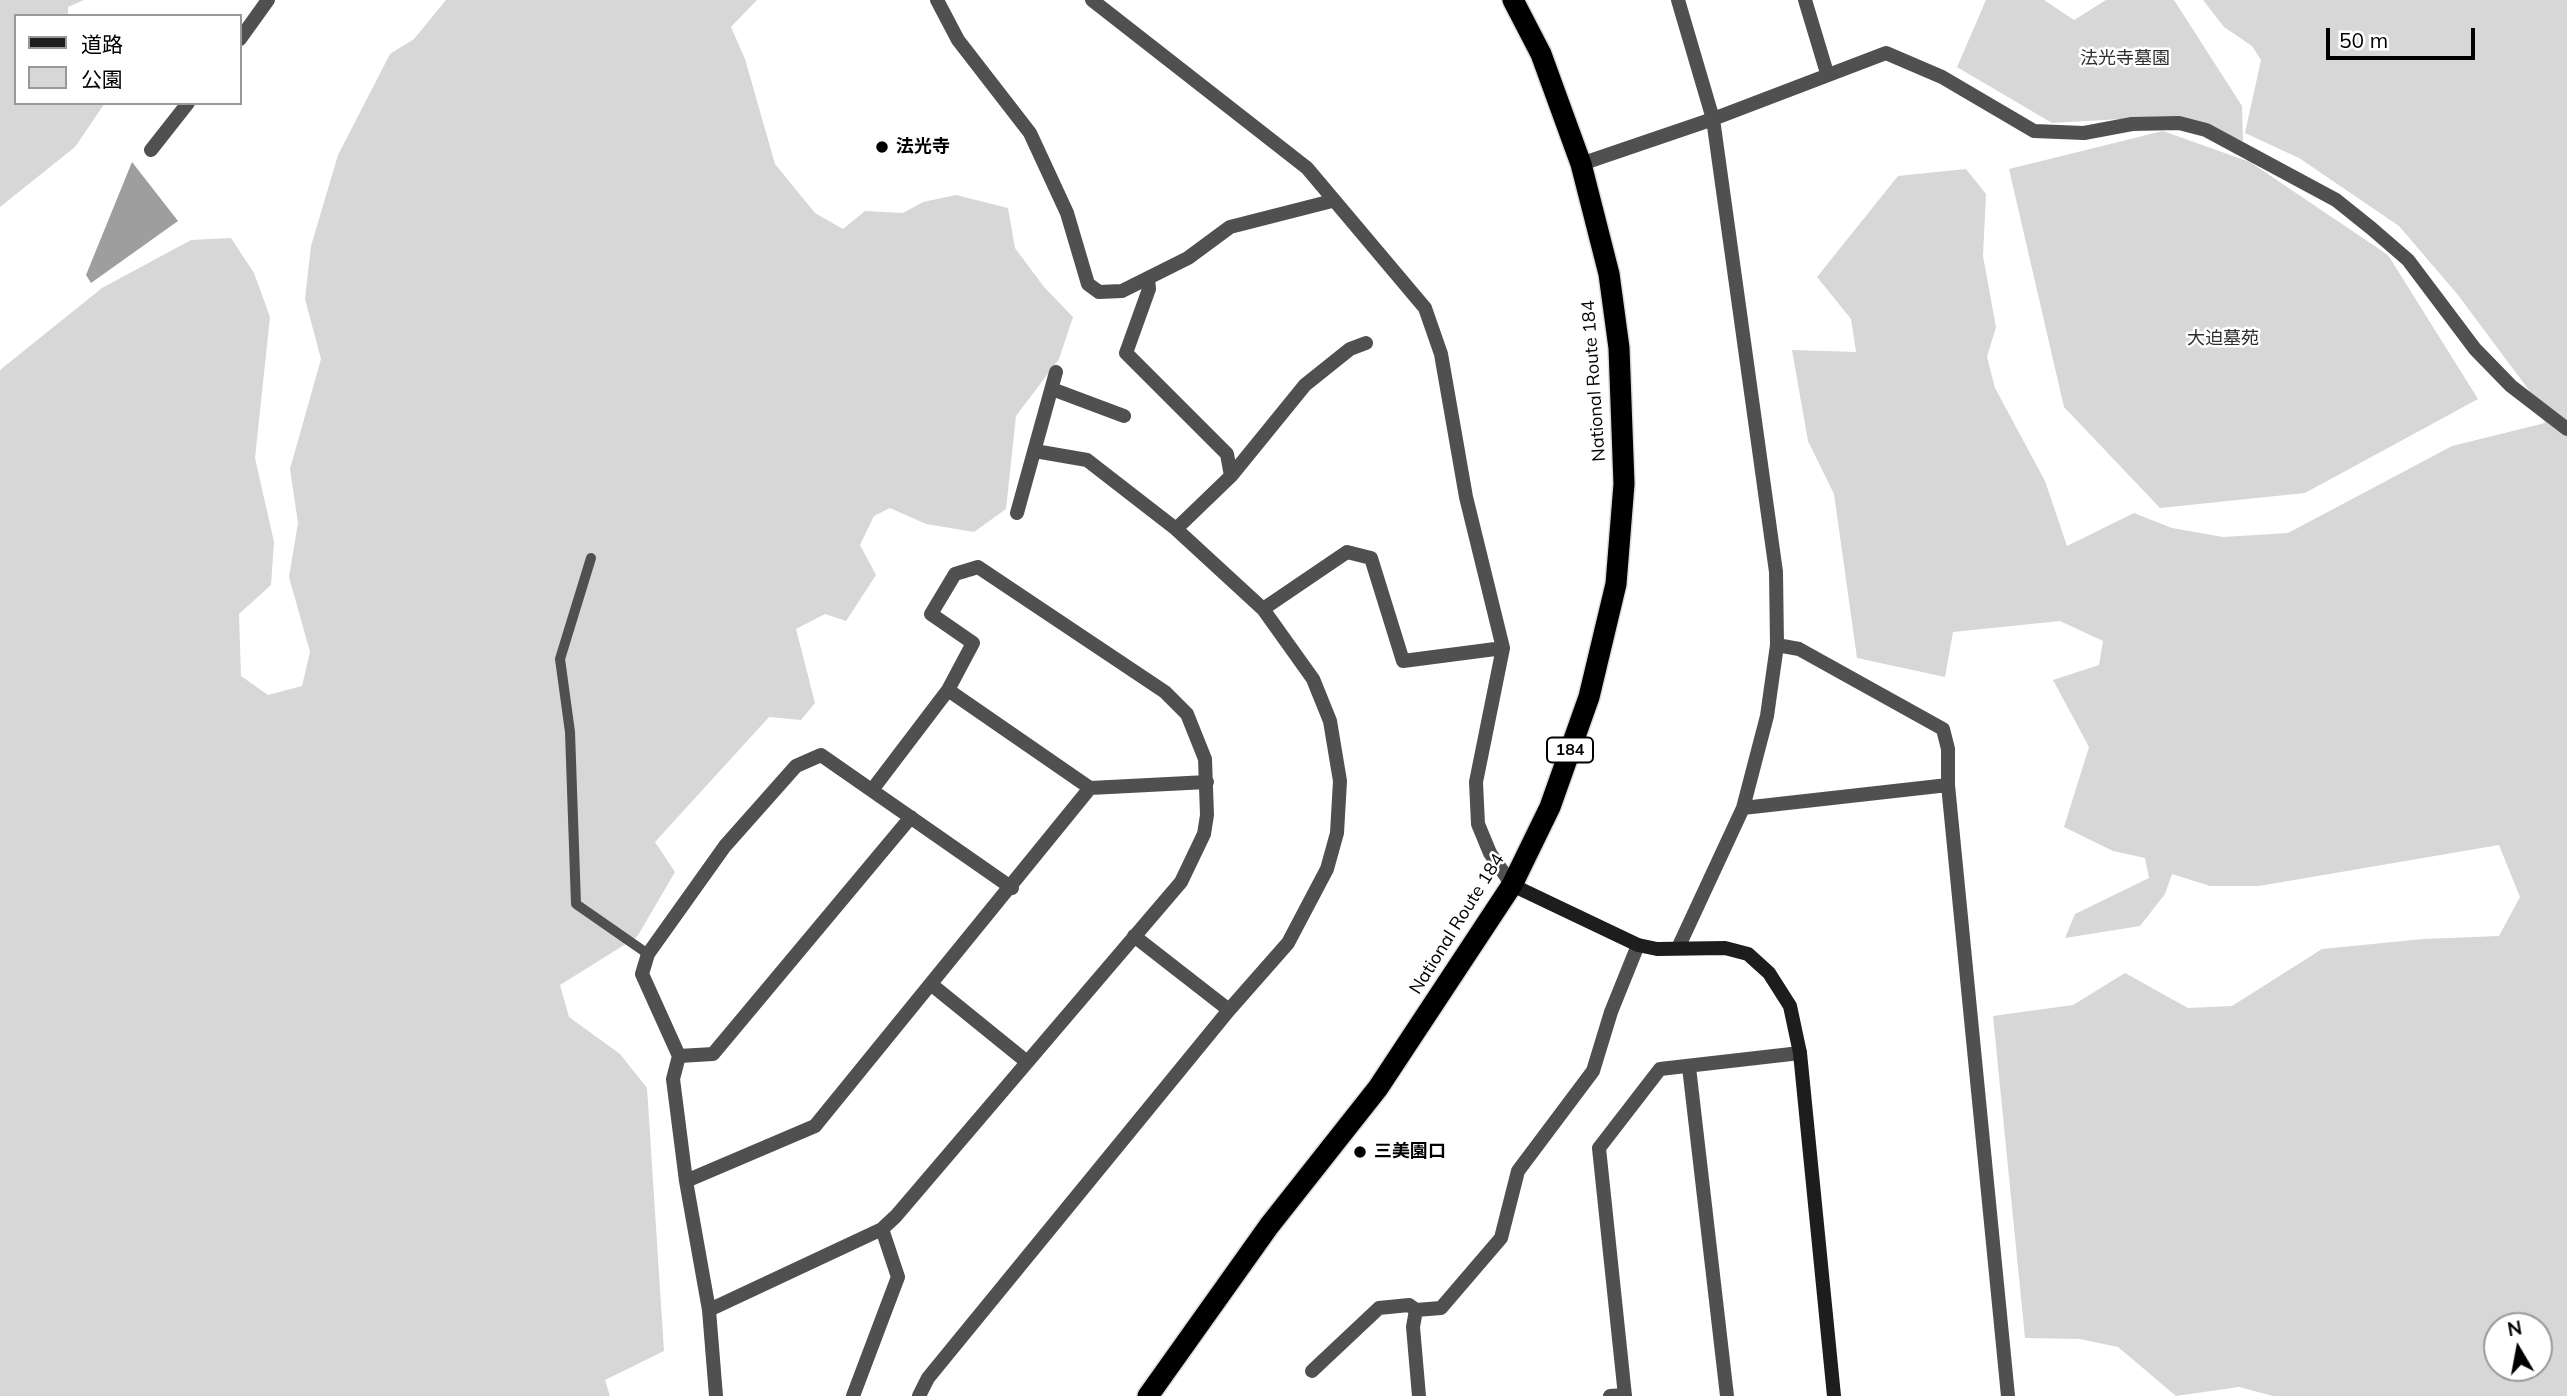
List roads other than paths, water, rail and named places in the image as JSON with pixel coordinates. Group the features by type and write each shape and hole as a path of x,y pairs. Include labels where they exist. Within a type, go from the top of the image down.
{"highway":[{"name":"National Route 184","path":"1148,1396 1269,1226 1378,1088 1512,885 1550,807 1589,697 1616,584 1624,484 1619,348 1609,274 1581,164 1541,54 1513,0"}],"street":[{"path":"242,36 268,0"},
{"path":"937,0 958,40 1030,133 1067,213 1088,284 1099,292 1122,291 1149,278 1188,258 1230,227 1332,201"},
{"path":"1093,0 1307,168 1332,201 1425,308 1433,325 1466,497 1503,648 1476,782 1478,824 1490,853 1512,885 1638,945 1725,948 1748,954 1769,973 1790,1006 1800,1053 1834,1396"},
{"path":"1678,0 1713,120 1776,572 1777,645 1767,716 1743,808 1678,948"},
{"path":"1805,0 1827,73"},
{"path":"1581,164 1713,120 1827,73 1886,53 1942,77 2034,131 2084,133 2132,124 2179,123 2206,130 2336,200 2371,228 2408,260 2475,349 2511,386 2567,429"},
{"path":"151,150 186,105"},
{"path":"1149,278 1149,289 1126,353 1227,454 1231,476"},
{"path":"1176,529 1231,476 1305,385 1350,349 1366,343"},
{"path":"1017,513 1056,372"},
{"path":"1052,389 1124,416"},
{"path":"919,1396 928,1378 1229,1010 1288,943 1327,869 1337,833 1339,781 1330,721 1313,679 1263,610 1176,529 1087,460 1034,451"},
{"path":"1263,610 1347,552 1371,558 1403,661 1503,648"},
{"path":"709,1310 882,1229 1181,882 1204,835 1207,782 1205,759 1196,733 1187,714 1165,692 978,567 955,574 931,614 973,643 948,691 872,790"},
{"path":"1777,645 1799,649 1943,729 1948,749 1948,785 2008,1396"},
{"path":"948,691 1090,788 1207,782"},
{"path":"716,1396 709,1310 686,1181 673,1079 679,1056 642,974 648,954 725,846 796,766 821,755 1012,888"},
{"path":"1743,808 1948,785"},
{"path":"686,1181 815,1126 1012,888 1090,788"},
{"path":"679,1056 713,1055 911,817"},
{"path":"1134,936 1229,1010"},
{"path":"1312,1371 1378,1308 1409,1305 1416,1310 1441,1308 1501,1238 1518,1171 1592,1071 1611,1012 1638,945"},
{"path":"932,985 1027,1062"},
{"path":"1610,1396 1625,1395 1599,1147 1660,1069 1800,1053"},
{"path":"1689,1067 1727,1396"},
{"path":"853,1396 898,1277 882,1229"},
{"path":"1416,1310 1413,1327 1419,1396"}],"lane":[{"path":"591,558 560,659 570,732 576,904 648,954"}],"place":[{"name":"法光寺","path":"882,147"},
{"name":"三美園口","path":"1360,1152"}],"park label":[{"name":"法光寺墓園","path":"2125,59"},
{"name":"大迫墓苑","path":"2223,339"}]}
